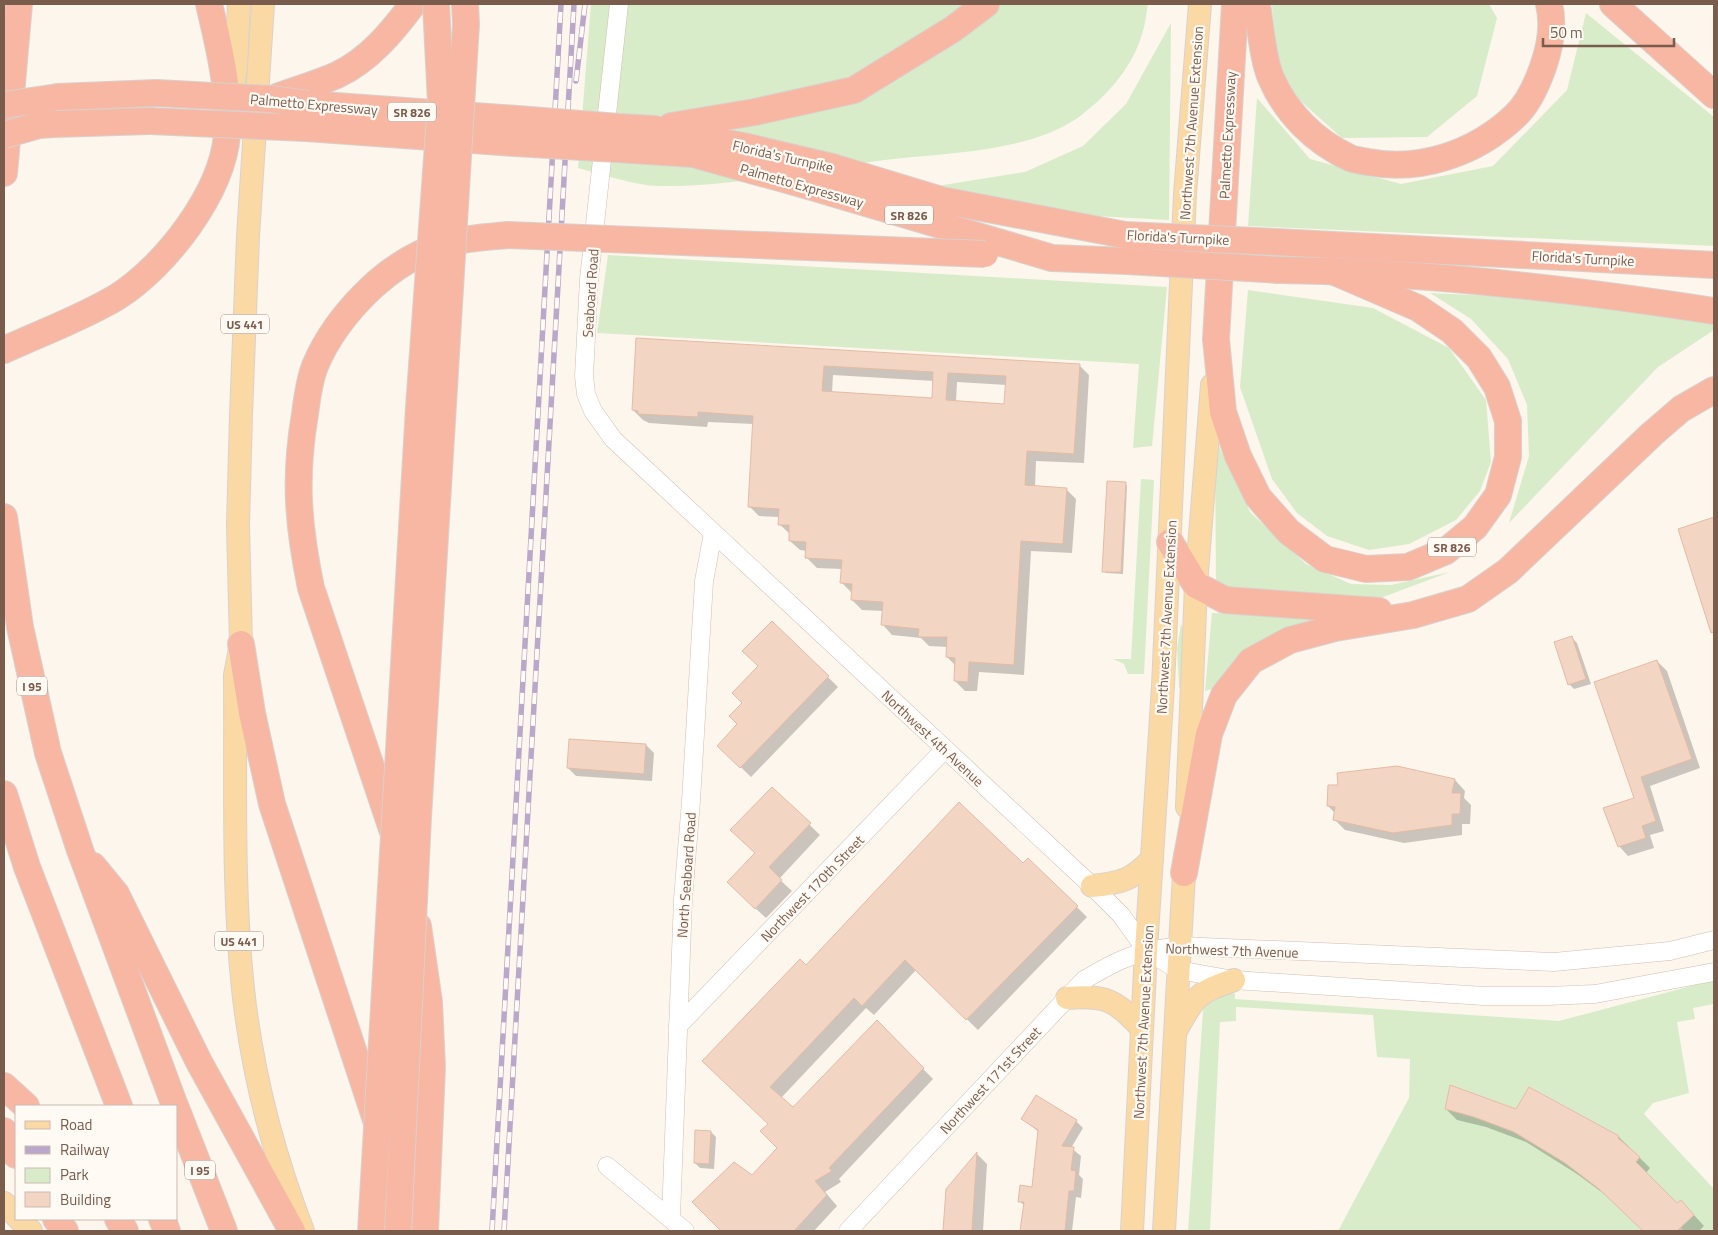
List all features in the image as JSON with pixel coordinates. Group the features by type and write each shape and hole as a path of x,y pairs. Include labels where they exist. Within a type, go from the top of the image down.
{"highway":[{"path":"4,173 19,4"},
{"path":"4,350 119,296 165,256 183,234 217,174 224,154 227,133 219,46 209,4"},
{"path":"308,106 337,75 363,58 387,36 412,4"},
{"path":"371,1231 418,427 440,103 436,4"},
{"path":"399,1231 418,817 466,24 465,4"},
{"name":"SR 826","path":"618,138 654,129 756,112 854,90 953,29 986,4"},
{"name":"Palmetto Expressway","path":"1216,339 1235,4"},
{"path":"1257,4 1271,78 1291,112 1317,138 1351,158 1388,166 1435,161 1477,145 1516,116 1537,84 1548,51 1552,15 1549,4"},
{"path":"1613,4 1714,95"},
{"name":"Palmetto Expressway","path":"4,105 58,97 156,93 271,99 308,106 516,131 618,138 693,154 1052,258 1279,270 1330,270"},
{"name":"Palmetto Expressway","path":"4,135 55,124 150,122 308,106"},
{"name":"Florida's Turnpike","path":"654,129 832,166 941,200 1125,235 1714,265"},
{"path":"424,1231 432,1067 430,1010 417,916 398,846 311,588 299,518 297,482 300,443 315,367 343,318 357,302 389,273 414,256 447,244 508,235 1052,258"},
{"path":"1330,270 1594,293 1714,311"},
{"name":"SR 826","path":"1216,339 1223,412 1238,456 1258,496 1289,532 1325,559 1366,569 1408,567 1446,552 1475,526 1498,495 1508,457 1508,420 1497,387 1479,358 1452,331 1418,308 1330,270"},
{"path":"1184,873 1209,734 1224,695 1252,662 1290,640 1335,628 1412,615 1468,599 1508,571 1652,434 1681,409 1714,390"},
{"name":"I 95","path":"4,517 14,596 38,712 59,788 80,850 175,1105"},
{"path":"1170,542 1196,585 1225,600 1343,607 1412,615"},
{"path":"241,644 253,721 272,804 383,1142 396,1196 399,1231"},
{"path":"4,794 27,867 119,1105"},
{"path":"80,850 116,894 199,1062 292,1231"},
{"path":"4,1086 25,1105"},
{"name":"I 95","path":"178,1112 224,1231"},
{"path":"4,1131 15,1153"},
{"path":"57,1220 65,1231"},
{"path":"119,1220 125,1231"}],"main road":[{"path":"227,133 236,66 239,4"},
{"name":"US 441","path":"263,4 248,236 241,415 238,525 241,644 235,675 238,894 243,991 265,1113 303,1231"},
{"name":"Northwest 7th Avenue Extension","path":"1132,1231 1170,542 1186,194 1200,4"},
{"name":"Northwest 7th Avenue Extension","path":"1164,1231 1184,873 1196,585 1216,339"},
{"path":"1092,886 1126,880 1138,873 1152,859"},
{"path":"1175,1034 1192,1003 1201,993 1234,980"},
{"path":"1067,998 1092,996 1105,998 1127,1013 1142,1029"},
{"path":"4,1204 15,1214"},
{"path":"21,1220 31,1231"}],"street":[{"name":"Seaboard Road","path":"619,4 589,279 584,376 586,394 593,411 613,439 713,533"},
{"name":"Northwest 4th Avenue","path":"713,533 1092,886 1121,915 1146,950"},
{"name":"North Seaboard Road","path":"671,1217 683,899 691,801 704,581 713,533"},
{"name":"Northwest 170th Street","path":"678,1026 945,749"},
{"name":"Northwest 7th Avenue","path":"1146,950 1180,946 1554,962 1670,951 1714,940"},
{"name":"Northwest 7th Avenue","path":"1146,950 1178,970 1234,980 1484,996 1595,994 1714,972"},
{"name":"Northwest 171st Street","path":"848,1231 1084,980 1117,960 1146,950"},
{"path":"607,1166 671,1217 685,1231"}],"green space":[{"path":"591,4 1148,4 1141,37 1131,61 1115,83 1097,102 1076,119 1055,131 1006,146 980,150 877,161 742,181 687,186 659,186 630,182 578,168"},
{"path":"1272,4 1489,4 1497,18 1477,96 1427,137 1342,138 1276,79"},
{"path":"1586,13 1714,117 1714,246 1248,226 1257,98 1310,159 1401,184 1493,166 1567,90"},
{"path":"1171,23 1169,220 838,202 1025,172 1083,146 1126,104"},
{"path":"608,255 1167,287 1152,446 1133,448 1139,364 597,333"},
{"path":"1248,290 1373,308 1449,348 1486,400 1491,462 1480,491 1456,520 1409,544 1369,550 1327,536 1297,513 1272,479 1240,387"},
{"path":"1430,293 1714,306 1714,330 1658,367 1509,523 1529,456 1527,405 1508,359 1471,319"},
{"path":"1215,438 1250,512 1306,564 1351,584 1391,585 1450,572 1375,600 1216,586"},
{"path":"1141,479 1154,480 1144,674 1128,674 1124,664 1113,659 1131,659"},
{"path":"1212,613 1332,618 1214,688 1205,691"},
{"path":"1181,624 1187,639 1185,684 1179,688 1177,648"},
{"path":"1714,980 1714,1004 1693,1008 1695,1019 1677,1022 1689,1093 1653,1103 1644,1114 1714,1189 1714,1231 1684,1231 1681,1227 1694,1215 1681,1200 1677,1203 1636,1162 1640,1157 1618,1138 1619,1136 1530,1087 1516,1109 1450,1085 1445,1109 1497,1125 1532,1141 1583,1176 1614,1202 1643,1231 1338,1231 1409,1098 1410,1059 1377,1057 1373,1015 1236,1007 1236,1021 1220,1022 1210,1231 1188,1231 1203,1011 1205,1005 1230,991 1235,994 1235,999 1559,1021"}],"building":[{"path":"636,338 1080,364 1074,454 1027,451 1025,485 1067,488 1063,544 1021,541 1014,665 969,662 968,682 954,681 955,658 946,657 947,637 918,637 919,629 881,625 883,602 851,600 852,584 840,583 842,560 805,558 806,542 789,541 789,525 778,525 779,509 748,507 753,416 698,412 698,417 638,414 638,411 632,410","holes":["824,366 933,372 932,398 822,391","948,373 1006,376 1004,404 946,400"]},
{"path":"1107,481 1126,482 1121,572 1102,572"},
{"path":"1714,517 1714,632 1711,633 1678,529"},
{"path":"772,621 829,676 740,768 717,746 737,724 729,716 742,703 732,693 758,666 742,651"},
{"path":"1572,636 1586,679 1568,685 1554,642"},
{"path":"1657,660 1692,759 1641,777 1656,821 1642,826 1646,838 1618,847 1603,808 1634,798 1594,682"},
{"path":"569,739 646,744 644,774 567,768"},
{"path":"1397,766 1455,779 1452,793 1461,793 1460,814 1452,814 1452,825 1393,833 1333,820 1335,807 1327,806 1328,785 1338,785 1337,773"},
{"path":"772,787 811,823 769,867 782,880 755,909 727,882 755,853 730,830"},
{"path":"959,802 1023,863 1028,858 1078,906 966,1020 905,960 862,1006 854,998 770,1087 793,1107 877,1020 924,1068 829,1168 832,1171 815,1181 827,1195 794,1231 721,1231 692,1202 734,1162 752,1175 777,1148 760,1131 768,1124 702,1061 800,959 806,965"},
{"path":"1450,1085 1516,1109 1529,1087 1619,1136 1618,1138 1640,1157 1636,1162 1677,1203 1681,1200 1694,1215 1677,1231 1643,1231 1599,1189 1565,1163 1514,1132 1474,1117 1445,1109"},
{"path":"1036,1095 1077,1120 1062,1146 1074,1147 1071,1170 1076,1171 1074,1191 1069,1191 1065,1231 1020,1231 1024,1202 1018,1202 1020,1185 1032,1187 1038,1130 1021,1119"},
{"path":"695,1130 711,1131 709,1164 694,1163"},
{"path":"977,1152 972,1231 943,1231 946,1189"}],"railway":[{"path":"492,1231 561,4"},
{"path":"504,1231 574,4"},
{"path":"576,81 585,4"}]}
